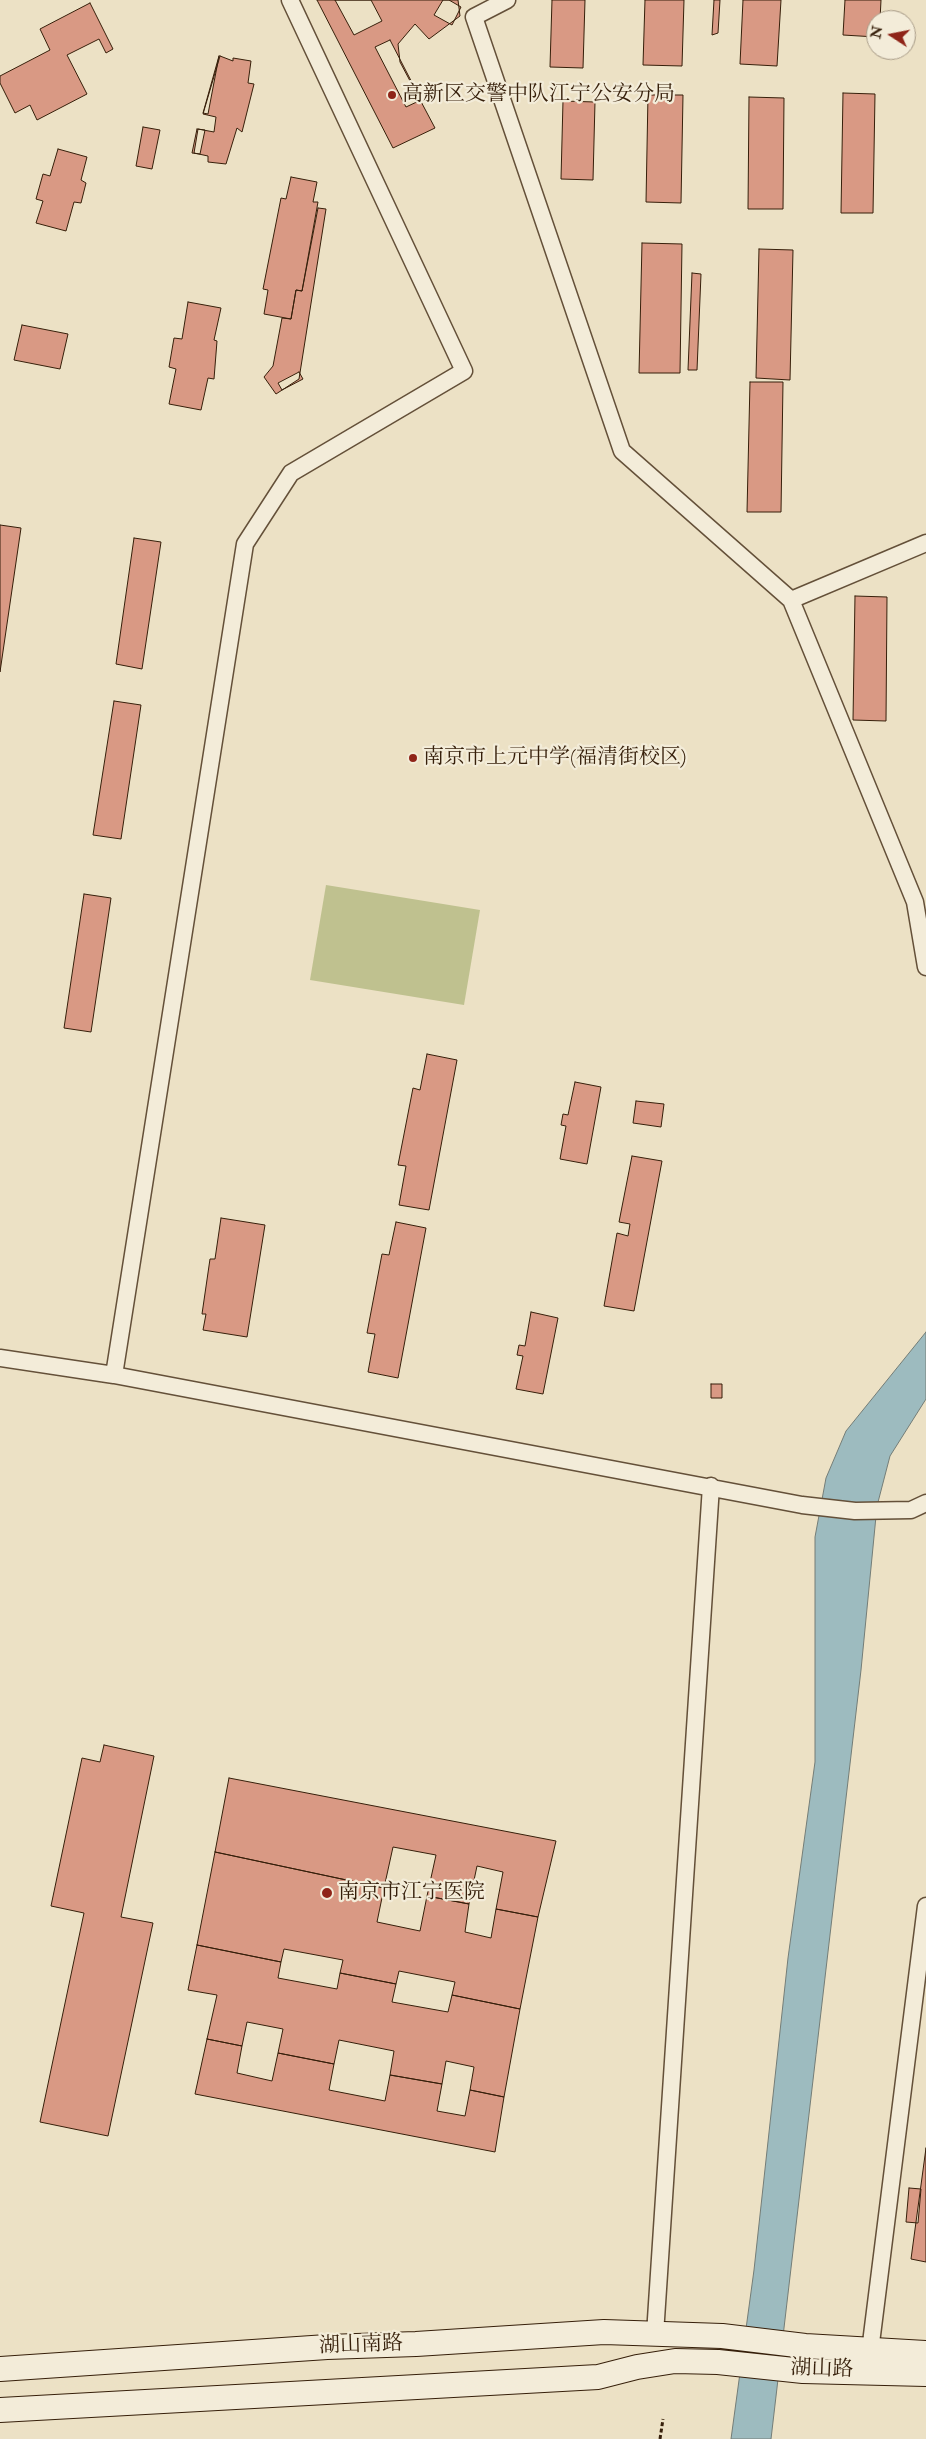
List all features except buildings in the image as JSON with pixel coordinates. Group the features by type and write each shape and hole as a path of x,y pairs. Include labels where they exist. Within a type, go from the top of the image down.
{"main road":[{"name":"湖山南路","path":"0,2369 327,2347 416,2344 604,2332 722,2336"},
{"name":"湖山路","path":"722,2336 805,2346 926,2353"},
{"name":"湖山南路","path":"0,2410 598,2378 637,2367 674,2361 718,2362"},
{"name":"湖山路","path":"718,2362 803,2371 926,2374"}],"street":[{"path":"114,1375 245,544 291,473 464,372 290,0"},
{"path":"507,0 474,17 622,451 791,600 915,902 926,967"},
{"path":"791,600 926,542"},
{"path":"0,1358 114,1375 711,1486 802,1505 855,1511 911,1510 926,1503"},
{"path":"655,2334 711,1486"},
{"path":"870,2351 926,1906"}],"path":[{"path":"660,2439 663,2419"}],"green space":[{"path":"326,885 480,910 464,1005 310,980"}],"water":[{"path":"926,1332 926,1399 890,1456 877,1506 861,1670 771,2439 731,2439 754,2270 788,1958 815,1762 815,1537 826,1478 846,1431"}],"place":[{"name":"高新区交警中队江宁公安分局","path":"392,95"},
{"name":"南京市上元中学(福清街校区)","path":"413,758"},
{"name":"南京市江宁医院","path":"327,1893"}]}
